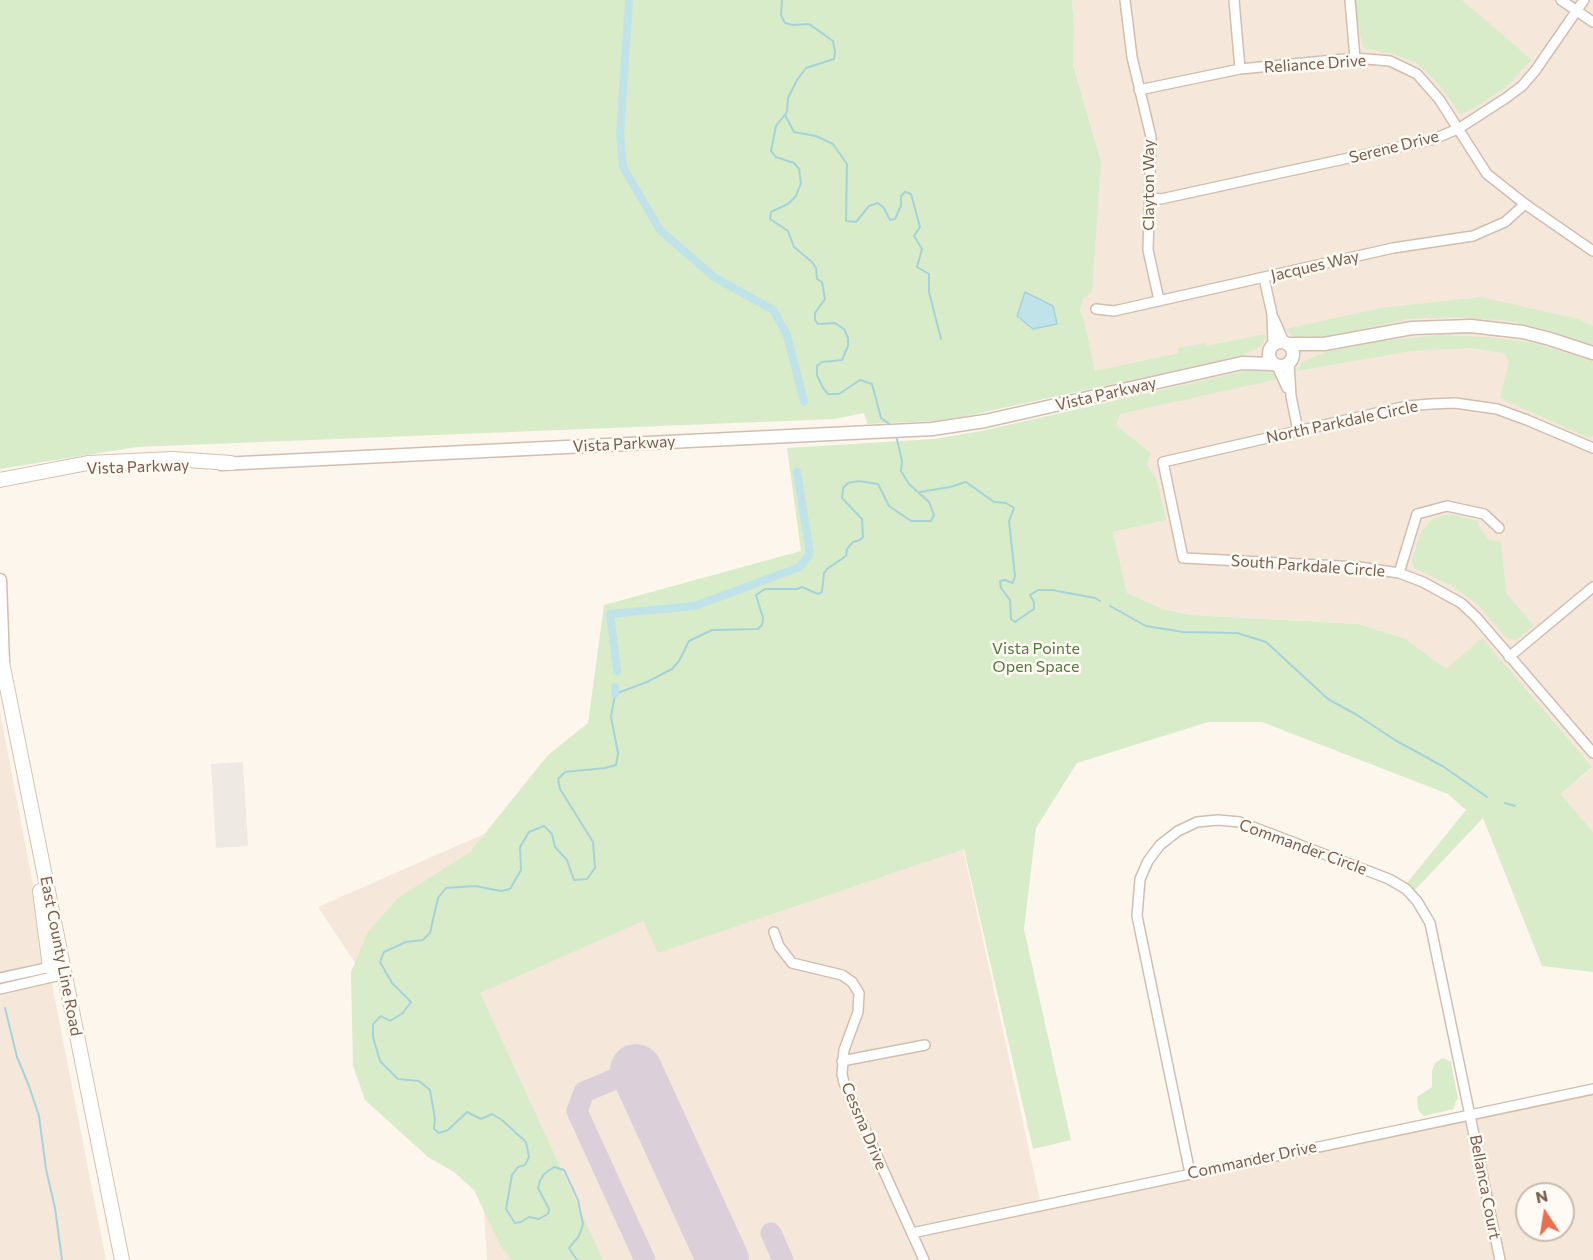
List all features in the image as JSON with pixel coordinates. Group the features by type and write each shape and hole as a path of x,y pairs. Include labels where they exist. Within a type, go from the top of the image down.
{"main road":[{"path":"0,480 98,462 173,459 231,463"},
{"name":"East County Line Road","path":"0,652 59,969 122,1260"},
{"path":"0,658 4,673"}],"street":[{"name":"Clayton Way","path":"1125,0 1132,57 1151,137 1148,250 1159,300"},
{"path":"1234,0 1240,69"},
{"path":"1350,0 1355,58"},
{"path":"1561,0 1593,22"},
{"name":"Serene Drive","path":"1151,198 1161,199 1420,143 1458,129 1522,86 1584,0"},
{"name":"Reliance Drive","path":"1139,90 1240,69 1355,58 1390,61 1417,74 1439,99 1487,174 1525,204 1593,251"},
{"name":"Jacques Way","path":"1096,309 1113,311 1393,248 1473,236 1505,222 1525,204"},
{"path":"1264,278 1278,345 1269,358 1283,363"},
{"name":"Vista Parkway","path":"1242,363 1278,345 1324,344 1412,328 1471,326 1523,333 1593,353"},
{"name":"Vista Parkway","path":"0,487 87,469 932,429 985,421 1242,363 1283,363 1324,344"},
{"path":"1278,345 1293,350 1283,363"},
{"path":"1283,363 1298,431"},
{"name":"North Parkdale Circle","path":"1172,503 1163,462 1407,406 1455,403 1497,409 1593,448"},
{"name":"South Parkdale Circle","path":"1172,503 1183,558 1359,567 1399,573 1423,582 1461,603 1476,617 1593,752"},
{"path":"1399,573 1417,514 1447,506 1484,514 1499,528"},
{"path":"0,580 4,673"},
{"path":"1509,657 1593,587"},
{"name":"Commander Circle","path":"1190,1173 1137,916 1137,899 1140,879 1148,861 1160,845 1178,831 1197,822 1218,820 1240,822 1386,878 1406,889 1430,923 1471,1114"},
{"name":"Cessna Drive","path":"774,932 779,946 792,963 837,973 847,977 856,986 860,1004 844,1050 842,1061 844,1083 924,1260"},
{"path":"0,978 59,969"},
{"path":"0,989 59,969"},
{"path":"842,1061 925,1045"},
{"name":"Commander Drive","path":"912,1233 1593,1089"},
{"name":"Bellanca Court","path":"1471,1114 1500,1260"}],"shaded area":[{"path":"1072,0 1593,0 1593,832 1561,794 1592,768 1446,669 1406,639 1359,624 1191,615 1163,609 1127,593 1113,532 1165,520 1157,480 1147,465 1151,453 1116,425 1104,386 1095,371 1084,319 1080,311 1083,299 1087,295 1101,161 1073,65"},
{"path":"918,643 1042,1209 1593,1094 1593,1260 487,1260 480,1152 318,907"},
{"path":"0,712 43,938 106,1260 0,1260"},
{"path":"243,762 248,846 216,848 211,764"}],"green space":[{"path":"0,0 1072,0 1073,65 1101,161 1092,292 1083,299 1080,311 1084,319 1095,371 1179,353 1178,348 1205,343 1206,346 1266,334 1264,342 1259,348 1245,355 935,421 867,424 864,413 835,419 137,447 0,469"},
{"path":"1353,0 1462,0 1532,60 1506,87 1473,109 1460,114 1440,86 1418,64 1393,54 1363,48"},
{"path":"1481,297 1578,319 1593,326 1593,345 1510,321 1455,317 1408,319 1303,340 1293,337 1286,329 1381,308"},
{"path":"1440,335 1487,337 1532,343 1593,361 1593,435 1591,439 1500,398 1509,362 1504,353 1472,348 1411,351 1297,371 1302,362 1326,352 1383,341"},
{"name":"Vista Pointe Open Space","path":"1259,368 1271,371 1278,379 1120,414 1116,425 1151,453 1147,465 1157,480 1166,520 1113,532 1127,593 1163,609 1191,615 1359,624 1406,639 1446,669 1482,638 1592,767 1561,794 1593,832 1593,972 1542,966 1483,818 1414,891 1407,883 1466,810 1448,794 1262,722 1208,722 1077,763 1036,828 1024,929 1071,1140 1033,1149 964,849 658,953 643,921 480,993 603,1260 512,1260 500,1245 474,1190 454,1172 428,1157 365,1100 353,1066 351,972 368,932 398,898 470,852 548,755 588,723 604,605 801,551 787,448 934,439 981,431"},
{"path":"1450,514 1478,521 1489,540 1501,542 1506,593 1534,626 1516,640 1506,638 1478,605 1452,586 1414,568 1412,559 1421,532 1433,519"},
{"path":"1443,1058 1451,1062 1458,1098 1454,1109 1424,1116 1418,1110 1417,1097 1432,1087 1432,1071 1435,1063"}],"water":[{"path":"1025,292 1053,306 1057,324 1033,329 1017,316"}],"waterway":[{"path":"629,0 620,134 623,167 660,230 714,277 773,310 787,335 804,402"},
{"path":"782,0 781,15 785,23 809,24 833,41 835,52 834,59 806,68 788,98 787,112 776,126 771,151 776,157 794,163 799,169 801,183 796,196 788,204 771,212 770,219 788,231 794,247 816,268 817,279 822,282 825,299 815,313 815,320 818,324 835,323 844,329 848,338 848,346 842,360 822,362 817,366 817,375 823,388 828,394 839,394 860,380 872,384 881,418 893,427"},
{"path":"785,115 794,132 816,136 833,144 847,164 846,221 856,222 869,206 878,203 884,208 890,220 895,219 901,206 901,196 905,192 911,194 920,227 914,236 922,249 917,267 929,274 929,292 941,339"},
{"path":"577,1260 569,1248 579,1236 583,1224 578,1200 564,1170 554,1167 544,1174 540,1181 538,1188 549,1209 548,1214 539,1219 529,1217 515,1223 506,1209 512,1175 518,1167 525,1165 529,1157 526,1142 492,1114 481,1119 467,1112 448,1130 439,1133 434,1129 435,1119 430,1090 419,1081 398,1079 380,1061 373,1037 373,1024 381,1016 390,1021 403,1013 411,1002 392,983 380,962 384,952 406,942 423,940 430,933 438,898 446,888 475,886 501,891 510,889 521,870 520,847 529,832 544,826 552,834 555,847 567,860 574,880 587,879 595,868 593,842 560,789 558,779 565,772 616,765 618,753 611,717 615,694 647,682 672,669 679,661 689,641 712,630 758,629 762,625 763,618 756,595 765,589 802,587 818,594 822,592 824,573 846,556 847,549 853,542 863,537 862,519 842,498 843,488 848,483 858,481 878,484 889,506 911,521 931,521 934,515 929,502 909,484 901,471 902,461 896,435"},
{"path":"617,671 610,614 695,606 800,567 810,553 797,472"},
{"path":"920,492 966,482 994,502 1006,503 1014,508 1009,521 1015,576 1013,583 1000,581 1001,588 1010,600 1011,619 1015,622 1034,609 1034,602 1030,595 1038,590 1052,590 1095,598 1100,601"},
{"path":"1110,606 1146,626 1183,632 1237,633 1266,642 1328,699 1444,767 1487,797"},
{"path":"615,687 615,694"},
{"path":"1505,803 1515,806"},
{"path":"5,1008 17,1057 39,1116 62,1260"}],"taxiway":[{"path":"636,1070 584,1092 577,1111 645,1260"},
{"path":"771,1233 783,1260"}],"runway":[{"path":"636,1070 723,1260"}]}
